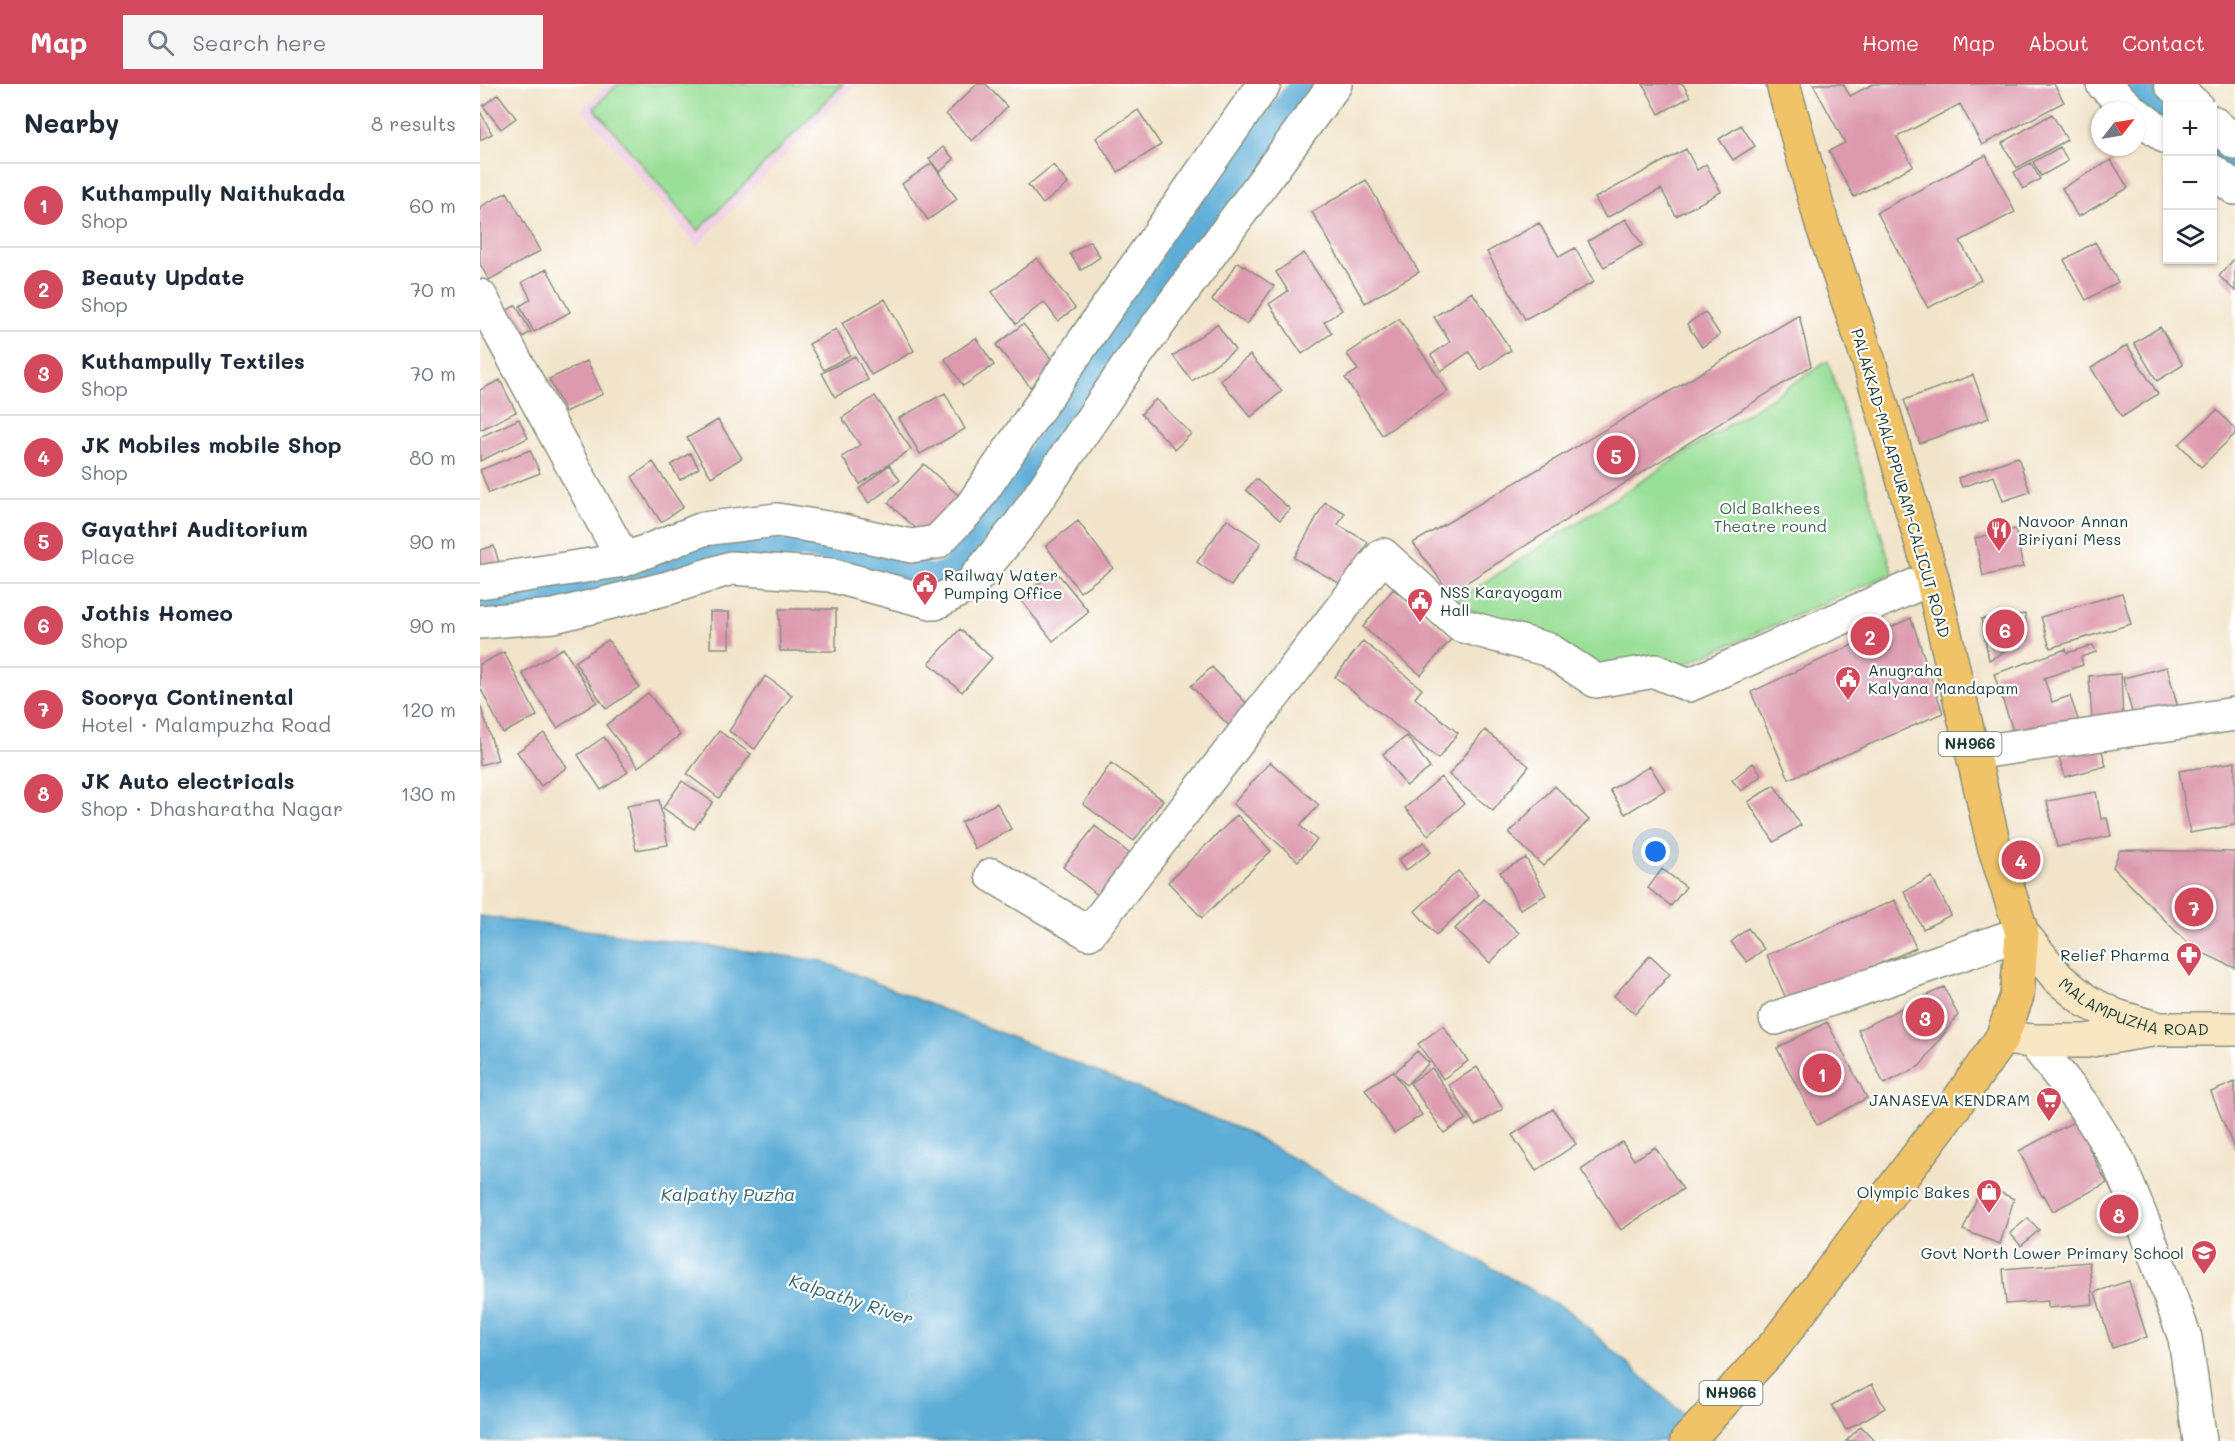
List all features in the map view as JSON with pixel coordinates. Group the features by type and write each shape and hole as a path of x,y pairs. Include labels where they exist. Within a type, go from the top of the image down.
{"highway":[{"name":"PALAKKAD-MALAPPURAM-CALICUT ROAD","path":"1687,1441 1775,1345 1944,1121 2017,1040 2022,933 1998,857 1932,578 1869,362 1822,224 1783,84"}],"main road":[{"name":"MALAMPUZHA ROAD","path":"2022,933 2058,978 2086,1001 2116,1016 2159,1029 2235,1029"},
{"path":"2017,1040 2086,1041 2159,1029"}],"street":[{"path":"480,582 624,560 703,529 777,520 839,530 911,546 937,542 971,507 1264,84"},
{"path":"480,622 554,616 668,588 731,568 830,576 935,603 971,584 1021,523 1127,367 1335,84"},
{"path":"2103,84 2122,102"},
{"path":"2171,84 2191,102"},
{"path":"2145,121 2163,134"},
{"path":"2217,126 2235,142"},
{"path":"2217,175 2235,188"},
{"path":"480,296 624,560"},
{"path":"992,875 1089,933 1383,555 1460,625 1549,650 1596,681 1655,671 1689,685 1932,578"},
{"path":"1972,753 2235,714"},
{"path":"1776,1018 2022,933"},
{"path":"2017,1040 2085,1108 2116,1159 2141,1218 2185,1338 2200,1441"}],"shaded area":[{"path":"607,84 855,84 697,246 582,109"}],"green space":[{"path":"618,84 843,84 698,231 594,108"},
{"name":"Old Balkhees Theatre round","path":"1828,361 1893,573 1676,668 1592,669 1526,631 1453,603"}],"water":[{"name":"Kalpathy Puzha","path":"480,916 822,961 1242,1130 1568,1310 1713,1441 480,1441"}],"building":[{"path":"977,84 986,84 1007,107 972,141 946,114"},
{"path":"1643,84 1683,84 1690,97 1659,114"},
{"path":"1813,84 1843,84 1850,96 1873,84 2054,84 2064,102 1982,145 1960,104 1897,137 1913,166 1854,197 1829,151 1845,143"},
{"path":"498,94 516,118 501,129 483,106"},
{"path":"1138,110 1161,145 1118,172 1096,138"},
{"path":"480,111 492,134 480,140"},
{"path":"2052,114 2067,140 2017,168 2002,143"},
{"path":"1741,125 1755,146 1733,160 1719,139"},
{"path":"943,147 954,159 940,172 929,159"},
{"path":"2060,147 2068,161 2041,176 2033,162"},
{"path":"1686,149 1697,170 1706,164 1721,192 1676,216 1661,189 1606,218 1595,198"},
{"path":"1986,155 2015,212 1960,241 1981,280 1928,308 1877,212"},
{"path":"2111,160 2128,188 2078,217 2062,188"},
{"path":"932,163 957,199 928,220 902,184"},
{"path":"2031,163 2040,179 2023,189 2014,172"},
{"path":"1053,165 1068,184 1043,204 1028,185"},
{"path":"1366,180 1419,272 1365,303 1312,212"},
{"path":"507,192 540,251 489,280 480,264 480,207"},
{"path":"1626,219 1642,245 1604,267 1588,241"},
{"path":"1539,223 1559,257 1575,248 1594,282 1525,319 1487,252"},
{"path":"1090,241 1100,257 1081,270 1070,254"},
{"path":"2095,242 2118,282 2086,300 2064,260"},
{"path":"1304,253 1342,310 1324,322 1332,333 1302,354 1269,304 1288,291 1276,272"},
{"path":"1037,258 1075,308 1058,321 1044,302 1016,324 992,292"},
{"path":"2235,258 2235,291 2219,276"},
{"path":"1238,262 1274,286 1247,324 1212,300"},
{"path":"547,269 570,312 534,332 520,306 531,299 522,282"},
{"path":"1472,292 1511,350 1481,370 1469,352 1441,371 1431,355 1450,342 1434,317"},
{"path":"885,299 914,351 871,375 842,323"},
{"path":"516,305 531,332 512,343 497,316"},
{"path":"1705,312 1720,335 1702,347 1687,324"},
{"path":"1799,315 1811,366 1450,593 1413,543"},
{"path":"1399,319 1448,391 1382,435 1345,378 1358,370 1347,354"},
{"path":"1023,324 1057,366 1030,387 996,345"},
{"path":"1217,324 1235,350 1192,381 1173,356"},
{"path":"2160,327 2183,365 2157,381 2134,343"},
{"path":"836,329 850,355 824,370 809,344"},
{"path":"976,338 994,365 963,386 945,359"},
{"path":"2127,345 2158,394 2122,417 2091,368"},
{"path":"1250,355 1282,391 1251,417 1220,380"},
{"path":"855,356 868,380 835,397 822,373"},
{"path":"587,361 603,394 565,412 549,379"},
{"path":"1973,375 1989,418 1920,443 1904,400"},
{"path":"500,380 516,412 480,430 480,390"},
{"path":"945,393 965,429 920,454 899,418"},
{"path":"875,396 911,449 860,484 842,457 860,445 842,418"},
{"path":"1156,399 1191,434 1175,449 1141,414"},
{"path":"2217,410 2235,429 2235,434 2201,467 2179,444"},
{"path":"519,419 528,438 480,461 480,437"},
{"path":"718,420 742,458 711,477 687,438"},
{"path":"530,450 540,473 489,493 480,470"},
{"path":"690,453 699,468 680,480 671,465"},
{"path":"2018,457 2030,492 2003,501 1994,476 1962,487 1958,478"},
{"path":"653,462 683,507 661,522 632,477"},
{"path":"924,464 959,496 923,535 888,503"},
{"path":"889,465 900,480 869,503 859,489"},
{"path":"1256,479 1290,509 1280,520 1246,490"},
{"path":"1325,502 1345,513 1338,525 1368,542 1344,586 1294,558"},
{"path":"1227,519 1261,543 1231,586 1197,562"},
{"path":"1078,521 1113,568 1080,592 1046,546"},
{"name":"Navoor Annan Biriyani Mess","path":"2015,529 2023,567 1983,576 1975,538"},
{"path":"494,546 500,566 480,572 480,550"},
{"path":"1055,570 1089,612 1053,641 1020,599"},
{"path":"1393,589 1452,638 1421,675 1363,627"},
{"path":"2122,593 2131,624 2050,648 2041,617"},
{"path":"779,609 836,609 836,651 780,651"},
{"path":"710,612 729,612 729,648 710,648"},
{"path":"2025,614 2028,639 1989,660 1981,619"},
{"name":"Anugraha Kalyana Mandapam","path":"1911,618 1943,713 1789,779 1751,692"},
{"path":"960,629 992,658 962,692 929,663"},
{"path":"608,640 639,687 606,709 575,662"},
{"path":"1363,641 1422,689 1415,698 1458,733 1438,759 1335,677"},
{"path":"2093,645 2096,652 2081,657 2083,665 2044,678 2052,702 2070,696 2079,722 2017,743 1994,674 2066,649 2067,653"},
{"path":"563,648 597,702 557,728 522,673"},
{"path":"504,652 537,716 503,733 480,687 480,664"},
{"path":"1212,667 1250,707 1229,726 1191,686"},
{"path":"2167,667 2178,708 2134,720 2123,678"},
{"path":"2121,674 2123,720 2092,722 2089,676"},
{"path":"765,676 792,695 755,749 729,731"},
{"path":"648,693 680,735 638,767 606,725"},
{"path":"480,704 498,760 480,765"},
{"path":"1485,730 1529,766 1493,811 1449,775"},
{"path":"719,731 751,754 719,798 687,774"},
{"path":"544,733 567,767 541,786 517,752"},
{"path":"1407,736 1430,768 1406,786 1383,754"},
{"path":"604,737 628,772 601,790 578,755"},
{"path":"2100,744 2106,766 2065,777 2059,757"},
{"path":"1270,762 1319,805 1300,826 1317,840 1298,861 1233,804"},
{"path":"2235,762 2235,825 2190,833 2179,771"},
{"path":"1111,763 1163,800 1134,841 1083,804"},
{"path":"1753,763 1762,775 1741,791 1732,780"},
{"path":"1650,766 1665,790 1625,814 1610,790"},
{"path":"1441,777 1464,804 1428,835 1405,808"},
{"path":"682,781 713,802 694,829 663,808"},
{"path":"1774,785 1801,825 1774,842 1748,802"},
{"path":"1555,786 1589,820 1543,866 1509,833"},
{"path":"2096,792 2101,819 2107,818 2111,836 2057,847 2047,801"},
{"path":"659,800 668,845 636,850 627,806"},
{"path":"997,803 1011,829 975,849 961,822"},
{"path":"1237,815 1271,851 1202,918 1168,882"},
{"path":"1095,826 1138,860 1105,901 1063,867"},
{"path":"1424,842 1431,852 1405,871 1398,860"},
{"path":"2120,850 2235,852 2235,968 2192,948 2113,867"},
{"path":"1526,858 1546,895 1520,909 1500,872"},
{"path":"1662,869 1686,887 1671,906 1648,888"},
{"path":"1458,871 1479,895 1436,935 1415,911"},
{"path":"1932,877 1951,915 1923,929 1904,891"},
{"path":"1484,899 1519,933 1490,963 1455,929"},
{"path":"1895,900 1916,948 1788,1003 1767,955"},
{"path":"1748,928 1764,949 1747,962 1731,942"},
{"path":"1650,955 1670,974 1635,1014 1614,996"},
{"path":"1944,987 1958,1015 1920,1066 1884,1084 1858,1030"},
{"path":"1827,1022 1867,1098 1817,1125 1777,1048"},
{"path":"1443,1026 1468,1061 1443,1079 1418,1044"},
{"path":"1417,1051 1429,1063 1406,1085 1394,1073"},
{"path":"1477,1067 1503,1109 1475,1126 1449,1085"},
{"path":"1432,1068 1466,1119 1444,1133 1410,1083"},
{"path":"1393,1071 1422,1115 1394,1133 1365,1089"},
{"path":"2235,1082 2235,1151 2211,1092"},
{"path":"1553,1109 1576,1144 1536,1171 1512,1135"},
{"path":"2075,1121 2107,1183 2053,1211 2044,1195 2042,1196 2019,1151"},
{"path":"1622,1142 1634,1160 1655,1147 1683,1189 1621,1230 1581,1170"},
{"name":"Olympic Bakes","path":"1983,1184 2014,1199 2000,1244 1963,1230"},
{"path":"2028,1218 2039,1230 2021,1246 2010,1233"},
{"path":"2089,1262 2093,1304 2048,1308 2048,1301 2006,1304 2003,1269"},
{"path":"2129,1281 2147,1337 2112,1348 2095,1292"},
{"path":"1872,1384 1885,1408 1846,1430 1832,1405"},
{"path":"1861,1426 1875,1441 1846,1441"}],"waterway":[{"path":"480,603 618,580 712,555 802,542 852,551 931,582 954,573 1016,497 1131,316 1307,84"},
{"path":"2133,84 2163,111"},
{"path":"2217,154 2235,167"}],"place":[{"name":"Gayathri Auditorium","path":"1616,455"},
{"name":"Navoor Annan Biriyani Mess","path":"1999,553"},
{"name":"Railway Water Pumping Office","path":"925,607"},
{"name":"NSS Karayogam Hall","path":"1420,624"},
{"name":"Jothis Homeo","path":"2005,629"},
{"name":"Beauty Update","path":"1870,636"},
{"name":"Anugraha Kalyana Mandapam","path":"1848,702"},
{"name":"JK Mobiles mobile Shop","path":"2021,860"},
{"name":"Soorya Continental","path":"2194,907"},
{"name":"Relief Pharma","path":"2189,978"},
{"name":"Kuthampully Textiles","path":"1925,1017"},
{"name":"Kuthampully Naithukada","path":"1822,1073"},
{"name":"JANASEVA KENDRAM","path":"2049,1123"},
{"name":"JK Auto electricals","path":"2119,1214"},
{"name":"Olympic Bakes","path":"1989,1215"},
{"name":"Govt North Lower Primary School","path":"2204,1276"}],"water label":[{"name":"Kalpathy River","path":"851,1300"}]}
